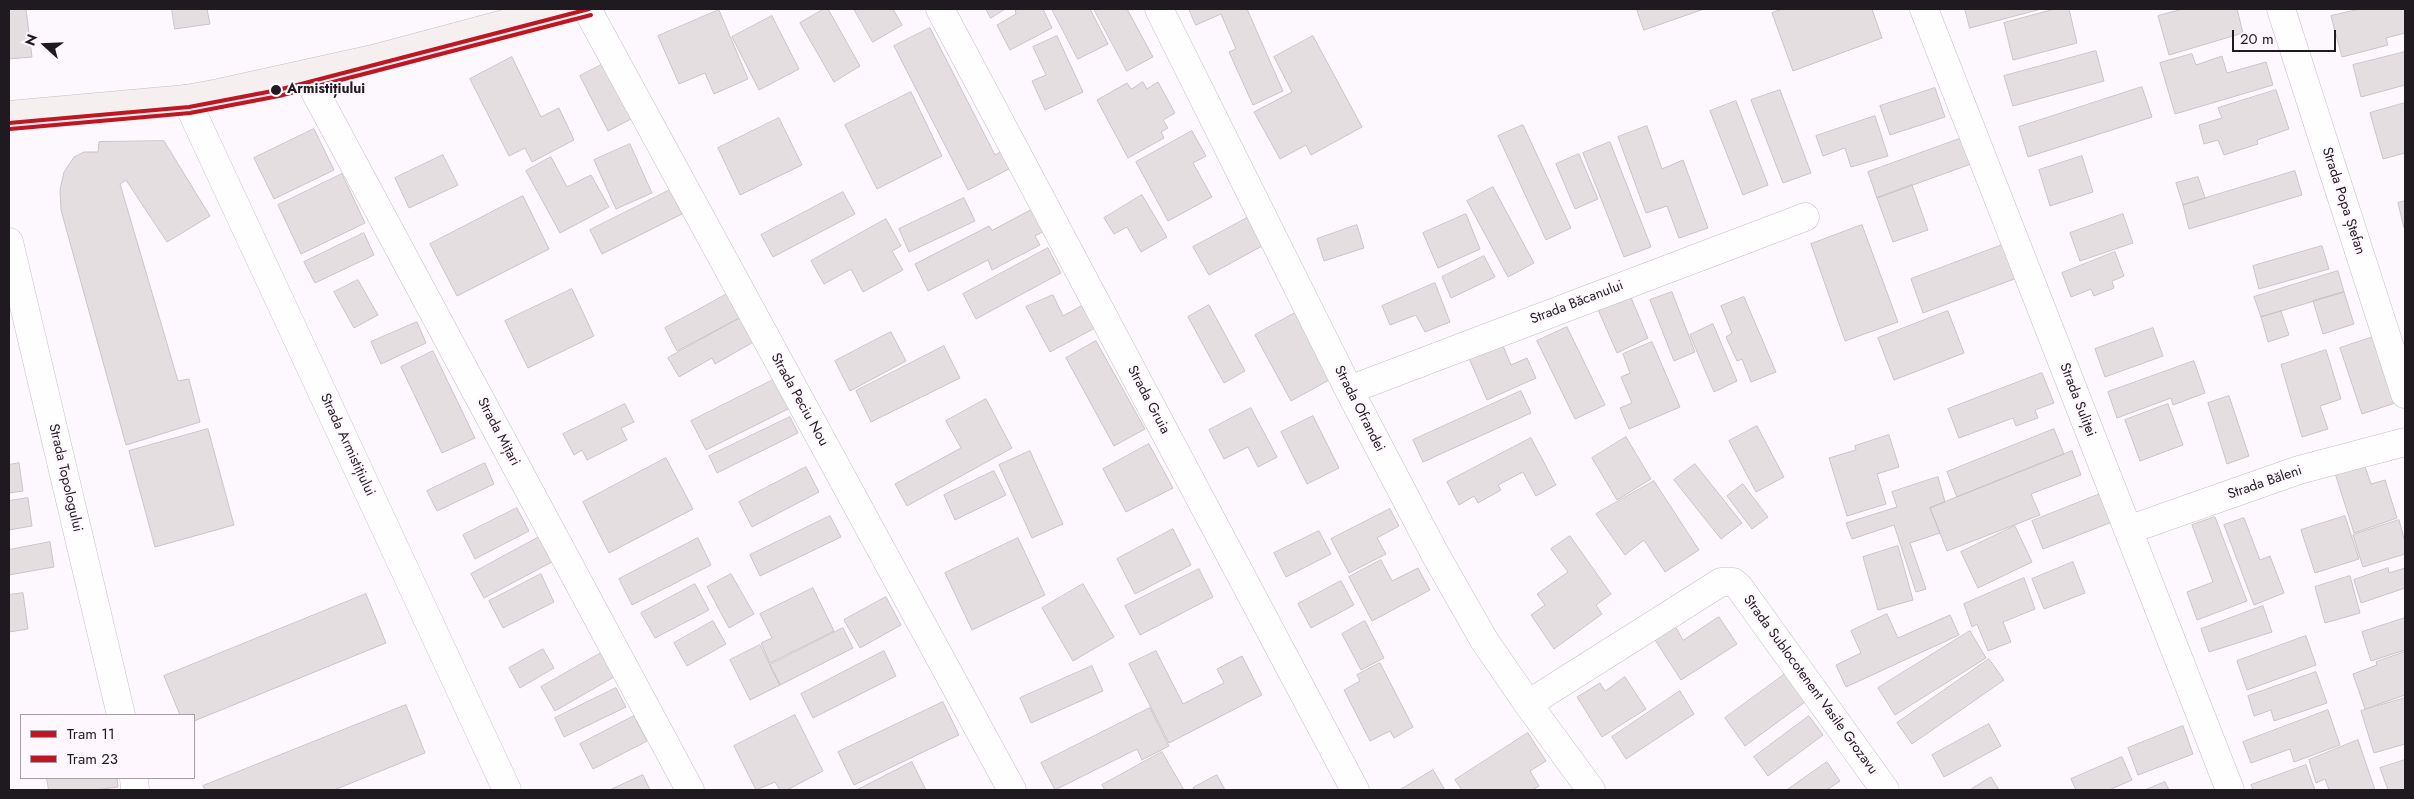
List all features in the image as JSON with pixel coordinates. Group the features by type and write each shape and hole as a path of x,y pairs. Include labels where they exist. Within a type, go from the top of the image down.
{"main road":[{"path":"9,115 186,100 306,75 560,9"}],"street":[{"name":"Strada Peciu Nou","path":"587,9 1012,790"},
{"name":"Strada Gruia","path":"940,9 1355,790"},
{"name":"Strada Ofrandei","path":"1159,9 1349,390 1464,605 1484,640 1591,790"},
{"name":"Strada Suliței","path":"1924,9 2230,790"},
{"name":"Strada Popa Ștefan","path":"2281,9 2405,394"},
{"name":"Strada Mițari","path":"306,75 690,790"},
{"name":"Strada Armistițiului","path":"186,100 507,790"},
{"name":"Strada Băcanului","path":"1349,390 1805,217"},
{"name":"Strada Topologului","path":"9,242 121,714"},
{"name":"Strada Băleni","path":"2128,530 2299,470 2405,442"},
{"name":"Strada Sublocotenent Vasile Grozavu","path":"1528,704 1721,582 1733,582 1740,586 1886,790"}],"building":[{"path":"9,9 26,9 32,57 9,59"},
{"path":"172,9 207,9 210,24 175,29"},
{"path":"824,9 828,9 860,66 834,82 800,23"},
{"path":"854,9 893,9 902,25 873,42"},
{"path":"986,9 1005,9 991,18"},
{"path":"1015,9 1043,9 1052,28 1010,50 997,25 1016,14"},
{"path":"1052,9 1090,9 1108,44 1078,59"},
{"path":"1094,9 1127,9 1153,57 1127,71"},
{"path":"1189,9 1247,9 1283,91 1253,105 1229,52 1236,49 1221,14 1196,25"},
{"path":"1637,9 1704,9 1644,30"},
{"path":"1783,9 1872,9 1882,38 1793,71 1772,13"},
{"path":"1965,9 2041,9 1970,28"},
{"path":"2055,9 2069,9 2077,43 2013,60 2004,23"},
{"path":"2183,9 2237,9 2243,33 2169,55 2158,16"},
{"path":"2360,9 2405,9 2405,33 2386,38 2388,45 2342,57 2331,16"},
{"path":"719,10 748,79 714,94 705,73 679,84 658,36"},
{"path":"772,16 799,69 759,90 732,37"},
{"path":"930,28 995,155 1004,150 1013,167 968,190 894,46"},
{"path":"1057,36 1083,92 1045,110 1032,81 1046,75 1033,47"},
{"path":"1313,36 1362,127 1311,155 1306,145 1280,159 1254,112 1292,92 1274,57"},
{"path":"2096,51 2104,81 2013,106 2004,76"},
{"path":"2405,52 2405,85 2361,97 2353,65"},
{"path":"2192,54 2196,65 2222,56 2227,73 2266,62 2273,85 2175,114 2160,63"},
{"path":"512,57 541,117 559,108 574,140 532,162 525,148 509,156 470,79"},
{"path":"603,64 631,119 608,131 580,76"},
{"path":"1143,82 1147,89 1158,82 1175,113 1163,120 1168,128 1161,132 1164,138 1128,158 1097,100 1127,83 1131,89"},
{"path":"2142,87 2152,117 2028,157 2019,127"},
{"path":"1935,88 1945,117 1890,135 1880,106"},
{"path":"1780,90 1811,173 1783,183 1751,100"},
{"path":"2276,90 2289,129 2257,140 2258,144 2224,155 2218,140 2204,144 2199,125 2222,118 2218,108"},
{"path":"911,92 942,156 877,189 845,125"},
{"path":"1736,101 1768,185 1743,195 1710,111"},
{"path":"2405,103 2405,153 2383,159 2370,113"},
{"path":"1875,116 1888,156 1851,167 1845,148 1823,156 1816,136"},
{"path":"779,118 802,165 740,195 718,148"},
{"path":"1523,125 1571,228 1546,240 1498,136"},
{"path":"1647,126 1662,169 1683,160 1708,228 1679,238 1667,206 1646,213 1618,137"},
{"path":"314,129 334,170 274,199 254,158"},
{"path":"1192,131 1206,156 1193,163 1212,197 1168,221 1136,162"},
{"path":"1962,138 1971,164 1877,198 1868,172"},
{"path":"164,141 210,216 167,242 126,180 120,184 178,381 189,379 200,422 126,445 61,210 60,190 64,172 74,157 84,152 98,152 99,142"},
{"path":"1610,142 1651,247 1624,257 1583,153"},
{"path":"630,144 652,193 616,209 594,160"},
{"path":"1579,154 1598,199 1575,209 1556,164"},
{"path":"443,155 458,185 409,208 395,178"},
{"path":"2082,156 2093,192 2050,206 2039,170"},
{"path":"551,157 567,187 591,175 609,207 560,233 526,171"},
{"path":"2295,171 2302,195 2189,229 2183,205"},
{"path":"342,174 365,223 301,254 278,205"},
{"path":"2198,177 2205,198 2183,205 2176,183"},
{"path":"1912,185 1928,230 1893,242 1877,198"},
{"path":"1493,187 1534,263 1508,277 1467,201"},
{"path":"670,190 682,214 602,254 590,230"},
{"path":"843,192 855,214 773,257 761,235"},
{"path":"1142,195 1167,237 1141,252 1127,227 1114,234 1104,218"},
{"path":"523,196 549,249 457,296 430,244"},
{"path":"964,198 975,221 909,252 899,229"},
{"path":"2405,201 2405,228 2404,228 2398,203"},
{"path":"1035,208 1046,230 1035,236 1040,245 992,270 988,260 928,291 915,264 989,226 992,230"},
{"path":"1466,214 1480,249 1438,268 1423,233"},
{"path":"2123,214 2133,243 2080,261 2070,233"},
{"path":"1249,217 1264,245 1209,275 1193,247"},
{"path":"886,219 901,246 892,251 903,270 863,292 851,269 824,284 811,261"},
{"path":"1357,225 1364,248 1324,261 1317,239"},
{"path":"1862,225 1898,322 1845,341 1811,244"},
{"path":"364,233 374,255 315,283 304,262"},
{"path":"2005,244 2017,278 1923,313 1911,279"},
{"path":"2322,246 2329,269 2259,289 2253,266"},
{"path":"1048,248 1061,273 976,319 963,294"},
{"path":"2115,252 2124,276 2112,281 2114,288 2094,296 2091,289 2071,297 2062,273"},
{"path":"1484,256 1495,277 1451,298 1442,277"},
{"path":"2338,271 2344,292 2261,317 2254,297"},
{"path":"358,280 378,315 354,328 334,292"},
{"path":"1435,283 1450,322 1425,332 1416,315 1390,325 1382,306"},
{"path":"572,289 594,336 528,368 505,321"},
{"path":"1672,292 1695,352 1674,361 1650,300"},
{"path":"2344,292 2354,324 2323,334 2313,301"},
{"path":"729,293 741,317 677,351 665,328"},
{"path":"1629,293 1648,338 1617,353 1596,305"},
{"path":"1053,295 1063,316 1083,305 1095,328 1050,352 1026,307"},
{"path":"1744,297 1776,372 1751,382 1742,359 1737,361 1726,337 1732,333 1721,306"},
{"path":"1209,305 1245,371 1224,383 1188,317"},
{"path":"1948,311 1964,353 1894,380 1878,338"},
{"path":"2281,311 2289,335 2268,342 2261,317"},
{"path":"1295,313 1331,379 1291,401 1255,335"},
{"path":"744,316 757,340 715,364 712,358 679,377 668,358"},
{"path":"417,322 426,343 381,364 371,342"},
{"path":"1713,324 1737,381 1714,392 1690,335"},
{"path":"1567,327 1605,405 1575,419 1537,341"},
{"path":"2153,328 2163,356 2105,377 2095,349"},
{"path":"891,332 906,361 850,391 835,361"},
{"path":"2376,336 2398,402 2362,414 2340,348"},
{"path":"1096,341 1145,429 1114,446 1066,358"},
{"path":"1501,341 1511,365 1527,358 1536,378 1487,400 1468,356"},
{"path":"1652,342 1680,407 1629,429 1620,408 1632,403 1621,377 1630,373 1623,354"},
{"path":"944,346 960,378 871,422 856,391"},
{"path":"2326,350 2341,399 2320,406 2328,429 2302,437 2281,365"},
{"path":"433,351 475,438 442,453 401,367"},
{"path":"2194,361 2205,393 2173,405 2171,398 2117,418 2108,392"},
{"path":"2042,373 2054,403 2035,410 2038,418 2016,426 2013,418 1959,438 1948,409"},
{"path":"775,379 790,408 706,450 691,421"},
{"path":"1521,391 1531,413 1423,462 1413,440"},
{"path":"2229,396 2249,456 2227,464 2208,403"},
{"path":"986,399 1012,448 907,506 895,484 961,448 946,421"},
{"path":"625,404 634,422 621,428 627,440 587,460 582,450 574,455 563,434"},
{"path":"2168,404 2183,445 2140,461 2125,420"},
{"path":"1251,408 1277,457 1258,467 1248,447 1224,459 1209,430"},
{"path":"1313,416 1339,468 1307,484 1281,432"},
{"path":"790,417 798,433 717,473 709,456"},
{"path":"1757,426 1784,477 1756,492 1729,441"},
{"path":"208,429 234,525 155,547 129,451"},
{"path":"2054,429 2064,454 1957,497 1947,472"},
{"path":"1889,435 1899,467 1877,474 1886,504 1847,516 1829,458 1856,450 1855,446"},
{"path":"1626,437 1651,479 1617,500 1592,458"},
{"path":"1531,438 1556,485 1536,496 1523,472 1498,485 1501,490 1478,503 1474,496 1459,505 1447,482"},
{"path":"1149,444 1173,488 1126,512 1103,469"},
{"path":"1030,451 1063,524 1032,538 999,465"},
{"path":"2072,451 2081,475 2031,494 2040,515 1947,551 1930,508"},
{"path":"666,458 693,509 609,553 583,502"},
{"path":"2363,461 2371,484 2385,480 2397,518 2354,533 2334,470"},
{"path":"19,463 23,491 9,493 9,465"},
{"path":"485,463 494,484 437,511 427,491"},
{"path":"1695,464 1742,523 1721,539 1674,480"},
{"path":"806,467 819,492 752,527 739,502"},
{"path":"994,471 1006,495 955,520 944,495"},
{"path":"1938,477 1945,502 1930,508 1940,533 1910,543 1926,589 1916,592 1894,525 1852,539 1846,523 1897,507 1892,492"},
{"path":"1654,481 1699,550 1665,572 1644,540 1625,555 1596,514"},
{"path":"1743,484 1768,517 1752,529 1727,496"},
{"path":"2100,494 2112,522 2043,549 2032,521"},
{"path":"28,498 32,526 9,530 9,501"},
{"path":"517,508 529,531 475,559 463,535"},
{"path":"1390,509 1399,526 1377,538 1386,554 1349,573 1331,539"},
{"path":"830,516 841,537 760,576 750,555"},
{"path":"2345,516 2359,559 2315,573 2301,530"},
{"path":"2215,517 2247,601 2197,620 2187,592 2213,582 2192,525"},
{"path":"2244,518 2260,560 2270,556 2284,593 2254,605 2224,525"},
{"path":"2399,520 2405,542 2405,554 2363,567 2353,535"},
{"path":"2015,526 2032,562 1978,588 1961,552"},
{"path":"1173,529 1191,565 1135,594 1117,559"},
{"path":"1319,531 1331,554 1286,577 1274,553"},
{"path":"1570,536 1611,594 1596,605 1602,614 1554,649 1531,615 1545,605 1537,594 1568,572 1551,549"},
{"path":"539,537 552,562 484,598 471,574"},
{"path":"698,538 711,565 632,605 619,579"},
{"path":"1018,538 1045,595 972,630 945,573"},
{"path":"50,542 54,567 9,575 9,550"},
{"path":"1898,546 1913,600 1878,610 1863,557"},
{"path":"1381,560 1392,581 1418,568 1430,590 1372,621 1349,577"},
{"path":"2073,562 2085,593 2044,609 2032,579"},
{"path":"2388,568 2389,573 2405,568 2405,588 2361,603 2354,580"},
{"path":"1199,569 1213,597 1140,635 1125,606"},
{"path":"541,574 554,602 503,628 489,601"},
{"path":"731,574 754,614 729,628 707,587"},
{"path":"2350,576 2360,613 2325,623 2315,587"},
{"path":"2024,578 2035,609 2003,622 2011,642 1988,651 1977,624 1972,627 1964,604"},
{"path":"1341,581 1354,605 1311,628 1298,604"},
{"path":"695,584 709,610 655,638 641,613"},
{"path":"1083,584 1114,637 1073,661 1042,608"},
{"path":"813,588 834,631 770,663 761,643 772,638 760,614"},
{"path":"23,593 28,629 9,632 9,595"},
{"path":"366,594 386,643 195,721 195,714 180,714 164,676"},
{"path":"886,597 901,625 860,648 844,620"},
{"path":"2263,606 2272,632 2209,652 2201,629"},
{"path":"1887,614 1898,638 1950,615 1959,635 1846,687 1836,665 1861,653 1851,631"},
{"path":"1719,617 1737,644 1681,680 1655,640 1675,626 1683,640"},
{"path":"2405,618 2405,650 2371,661 2362,632"},
{"path":"713,621 726,644 687,666 674,643"},
{"path":"1365,621 1384,658 1361,670 1342,634"},
{"path":"843,628 853,648 780,685 770,665"},
{"path":"1970,631 1986,658 1895,715 1878,688"},
{"path":"2306,636 2316,665 2247,690 2237,661"},
{"path":"760,645 780,685 750,700 730,660"},
{"path":"543,649 554,668 520,688 509,668"},
{"path":"884,651 896,676 813,718 801,694"},
{"path":"1156,651 1183,704 1224,683 1217,669 1242,656 1262,695 1169,743 1129,664"},
{"path":"2405,652 2405,695 2365,709 2353,674 2377,665 2376,662"},
{"path":"601,653 614,677 555,711 541,687"},
{"path":"1989,659 2004,680 1912,744 1897,723"},
{"path":"1380,663 1413,727 1394,738 1390,731 1370,741 1344,690 1360,681 1357,675"},
{"path":"1092,666 1103,691 1031,723 1020,698"},
{"path":"2316,672 2327,703 2274,721 2271,710 2254,716 2248,696"},
{"path":"1785,674 1805,702 1745,746 1725,718"},
{"path":"1625,677 1646,709 1602,737 1577,697 1600,683 1605,691"},
{"path":"616,688 626,707 564,737 555,718"},
{"path":"1680,691 1694,714 1626,759 1612,737"},
{"path":"2405,698 2405,744 2374,753 2361,711"},
{"path":"943,702 959,735 854,785 838,752"},
{"path":"406,705 425,753 334,790 205,790 203,786"},
{"path":"1150,708 1169,746 1142,760 1137,749 1055,790 1041,763"},
{"path":"2328,710 2340,745 2294,762 2290,749 2251,763 2243,742"},
{"path":"795,715 823,771 787,790 780,790 775,782 756,790 734,746"},
{"path":"634,716 647,741 593,769 580,744"},
{"path":"1809,716 1823,735 1768,776 1754,757"},
{"path":"1989,724 2001,746 1944,777 1932,755"},
{"path":"2183,726 2193,754 2138,775 2128,748"},
{"path":"1528,733 1546,761 1530,771 1539,786 1532,790 1462,790 1455,780"},
{"path":"2358,740 2375,790 2329,790 2325,779 2316,783 2309,760"},
{"path":"1162,752 1184,790 1105,790 1102,785"},
{"path":"2122,757 2132,780 2109,790 2076,790 2071,779"},
{"path":"2405,760 2405,790 2388,790 2380,768"},
{"path":"912,762 926,790 857,790"},
{"path":"1827,762 1840,781 1827,790 1787,790"},
{"path":"2306,765 2315,790 2253,790 2251,785"},
{"path":"1433,770 1445,790 1400,790"},
{"path":"643,775 650,790 610,790"},
{"path":"1217,775 1225,790 1195,790 1193,788"},
{"path":"1991,777 1999,790 1970,790"},
{"path":"47,779 117,779 118,787 95,790 49,790"},
{"path":"2165,782 2169,790 2145,790"}],"tram line":[{"name":"11","path":"9,123 189,107 278,90 589,9"},
{"name":"23","path":"10,129 190,113 279,96 591,15"}],"place":[{"name":"Armistițiului","path":"276,90"}]}
